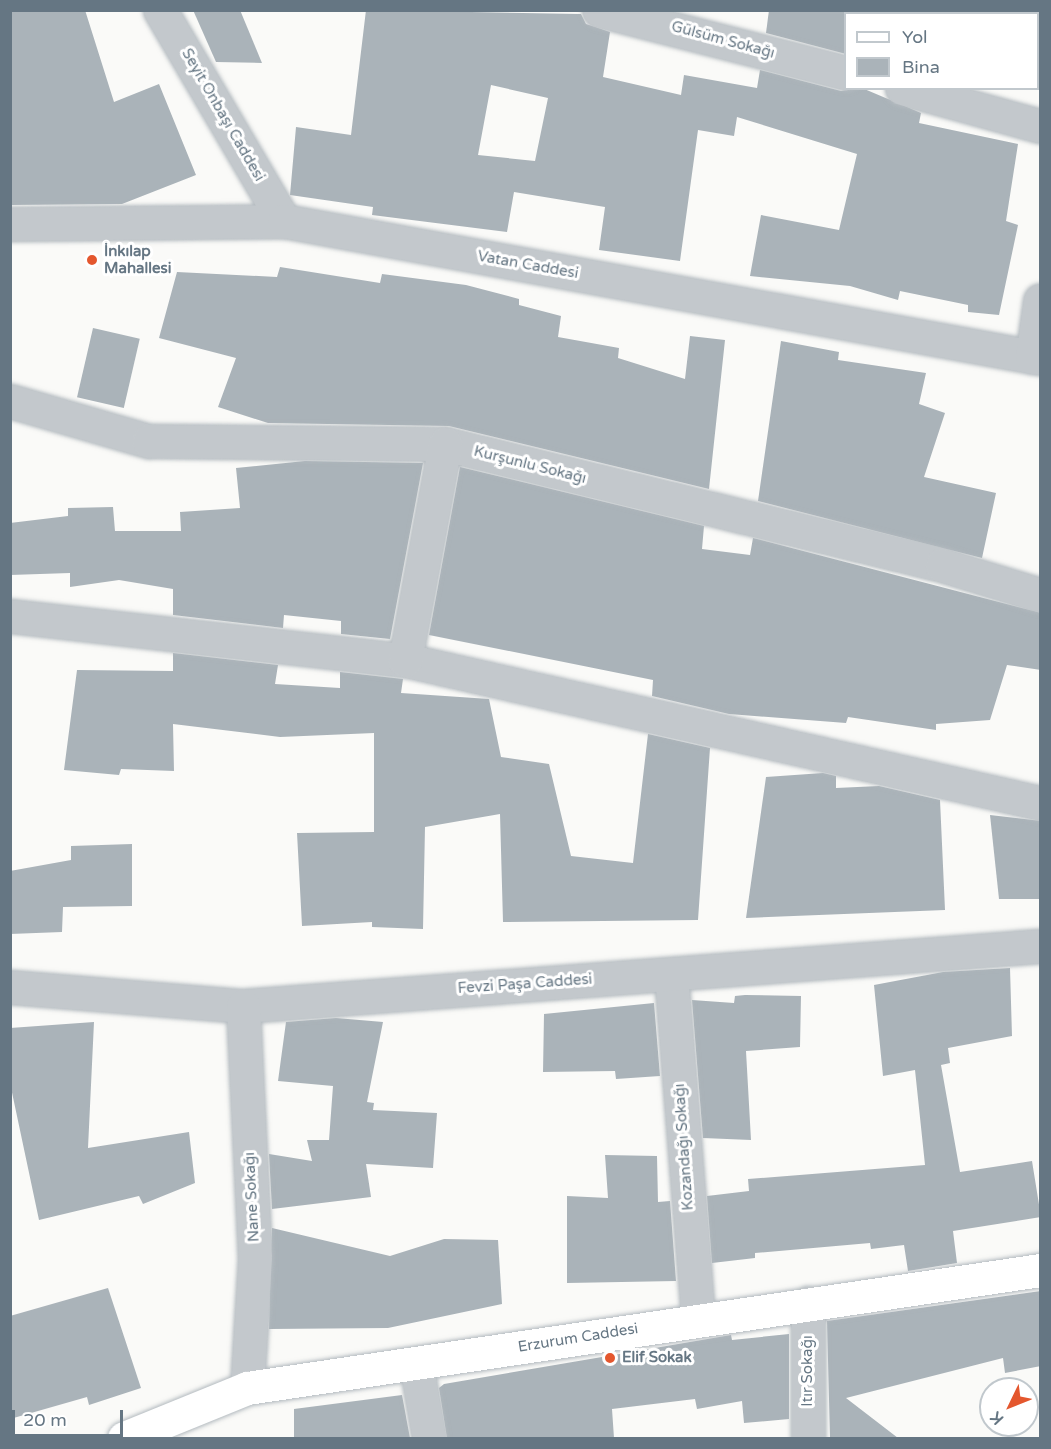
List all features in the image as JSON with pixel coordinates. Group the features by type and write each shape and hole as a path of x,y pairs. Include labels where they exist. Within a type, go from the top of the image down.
{"street":[{"name":"Seyit Onbaşı Caddesi","path":"160,10 284,222"},
{"name":"Gülsüm Sokağı","path":"599,10 844,72"},
{"path":"909,90 1041,126"},
{"name":"Vatan Caddesi","path":"10,224 284,222 1036,357"},
{"path":"1036,357 1041,301"},
{"name":"Kurşunlu Sokağı","path":"10,401 149,441 445,444 942,565 1041,595"},
{"path":"405,660 445,444"},
{"path":"10,616 405,660 1041,803"},
{"name":"Fevzi Paşa Caddesi","path":"10,987 243,1006 1041,946"},
{"name":"Kozandağı Sokağı","path":"671,974 698,1320"},
{"name":"Nane Sokağı","path":"243,1006 255,1257 247,1388"},
{"name":"Erzurum Caddesi","path":"124,1438 247,1388 1041,1269"},
{"name":"Itır Sokağı","path":"808,1303 808,1438"},
{"path":"416,1363 429,1438"}],"building":[{"path":"10,10 85,10 114,102 159,84 196,175 122,204 10,205"},
{"path":"193,10 240,10 262,63 216,62"},
{"path":"366,10 581,14 586,24 610,32 603,77 681,95 684,75 757,88 760,70 841,91 867,90 921,113 919,123 1018,144 1006,221 1018,225 999,315 968,312 968,305 900,291 898,300 850,286 750,276 761,215 839,230 857,154 737,117 734,136 698,130 680,261 599,250 605,207 514,192 507,232 372,215 373,207 290,195 296,127 351,135","holes":["491,85 548,98 535,161 478,155"]},
{"path":"769,10 846,10 844,12 844,53 766,33"},
{"path":"280,267 380,283 382,274 466,285 519,299 519,305 561,316 558,337 619,348 618,358 685,379 690,336 725,340 709,489 449,426 268,423 218,407 236,358 159,338 177,272 277,277"},
{"path":"93,328 140,339 124,408 77,397"},
{"path":"781,341 839,352 838,360 926,373 919,404 945,413 924,477 996,493 982,558 758,501"},
{"path":"305,461 423,463 390,639 341,634 341,621 284,615 283,628 173,615 173,589 119,580 70,587 70,573 10,575 10,523 68,516 68,508 113,507 115,531 181,531 180,512 240,508 236,468"},
{"path":"460,467 704,526 702,549 750,555 753,538 1041,613 1041,670 1007,665 990,720 936,724 936,730 848,717 846,723 729,714 652,696 653,680 429,635"},
{"path":"173,653 278,665 275,684 340,688 340,672 403,679 401,693 489,699 501,757 549,764 571,856 633,863 648,734 710,748 698,920 503,922 500,814 425,827 423,929 372,927 372,922 302,926 297,833 374,832 374,733 280,737 173,724 174,771 121,769 119,775 64,770 77,670 173,671"},
{"path":"823,773 836,776 836,788 879,786 940,800 945,910 746,918 766,777"},
{"path":"990,815 1041,821 1041,899 999,899"},
{"path":"132,844 132,906 63,907 62,932 10,934 10,871 71,860 71,846"},
{"path":"1010,968 1012,1036 948,1048 950,1063 941,1065 960,1172 1032,1161 1041,1217 953,1231 957,1263 908,1271 904,1245 871,1249 870,1243 755,1253 755,1258 712,1263 707,1196 749,1191 748,1179 925,1165 915,1070 883,1076 874,985 943,972"},
{"path":"735,996 801,996 800,1047 746,1051 751,1140 703,1138 692,1000 734,1003"},
{"path":"654,1003 660,1076 616,1079 615,1071 543,1072 544,1014"},
{"path":"336,1018 383,1022 367,1102 374,1103 373,1110 437,1113 433,1168 366,1164 371,1197 272,1209 269,1154 312,1161 307,1140 329,1140 333,1086 278,1081 286,1022"},
{"path":"94,1022 88,1148 189,1132 195,1183 143,1204 139,1196 39,1220 10,1083 10,1028"},
{"path":"605,1155 657,1156 658,1202 670,1201 676,1281 567,1283 567,1196 608,1198"},
{"path":"272,1228 390,1256 444,1239 498,1240 502,1304 388,1328 269,1329"},
{"path":"108,1288 141,1388 89,1405 87,1397 10,1419 10,1316"},
{"path":"1041,1291 1041,1366 1005,1373 1003,1358 846,1398 898,1438 830,1438 827,1321"},
{"path":"789,1334 789,1419 744,1423 742,1401 697,1409 695,1399 612,1409 614,1438 447,1438 439,1388 444,1384 731,1335 732,1340"},
{"path":"402,1395 410,1438 294,1438 294,1409"}],"place":[{"name":"İnkılap Mahallesi","path":"92,260"},
{"name":"Elif Sokak","path":"610,1358"}]}
